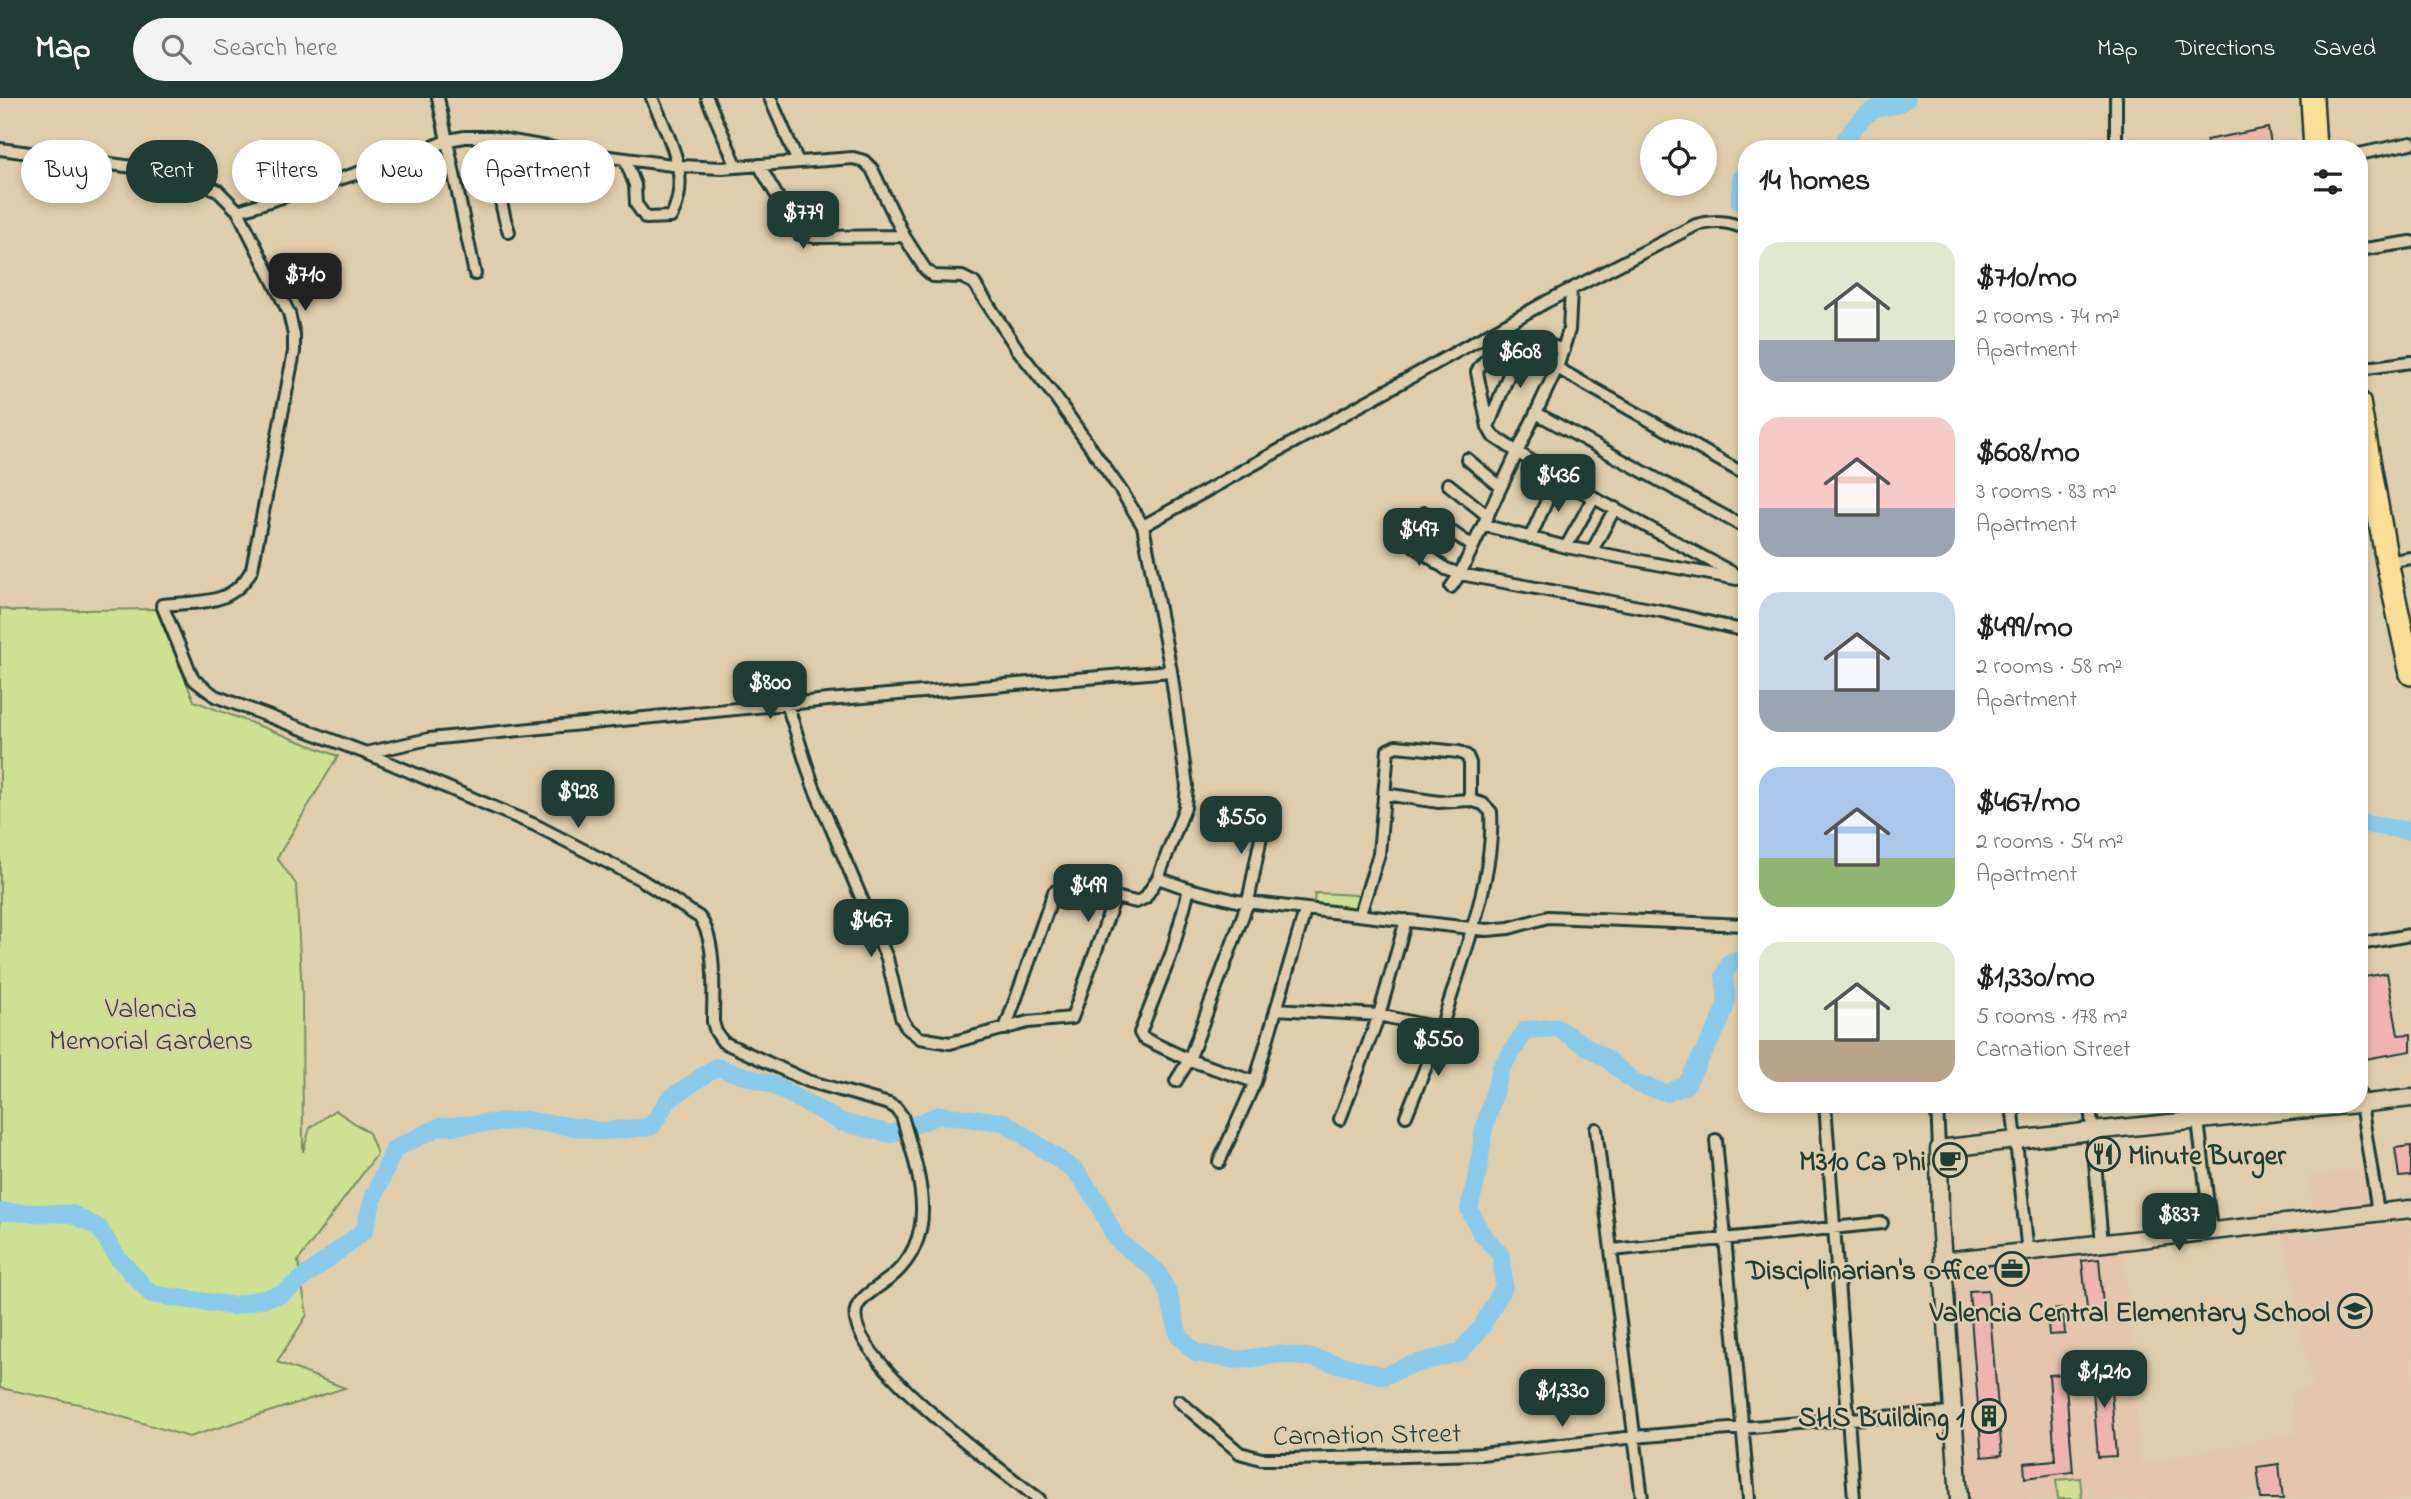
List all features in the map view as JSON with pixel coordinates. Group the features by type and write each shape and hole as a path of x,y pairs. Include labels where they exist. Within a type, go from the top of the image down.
{"highway":[{"path":"2312,98 2314,140"},
{"path":"2368,453 2387,562 2411,674"}],"street":[{"path":"438,98 475,274"},
{"path":"625,159 635,185 636,204 646,218 671,217 679,202 680,166 652,98"},
{"path":"707,98 737,166"},
{"path":"770,98 798,162"},
{"path":"2116,98 2116,140"},
{"path":"239,211 412,156 448,140 479,136 680,166 759,165 853,158 864,161 879,180 904,236 928,273 962,277 974,284 1018,350 1093,450 1143,527 1171,671 1187,786 1185,807 1158,878 1142,900 1067,886 1054,892 1005,1029"},
{"path":"501,139 498,177 500,207 509,232"},
{"path":"2368,152 2411,143"},
{"path":"0,149 177,173 217,190 239,211 289,313 294,335 294,352 260,539 252,569 238,590 226,598 162,605 193,679 199,686 227,702 366,753 535,825 640,879 699,917 705,924 711,955 713,1022 723,1042 808,1082 889,1104 902,1116 923,1202 922,1232 906,1262 858,1304 855,1318 858,1332 884,1369 976,1451 1039,1499"},
{"path":"759,165 799,234 815,237 904,236"},
{"path":"1143,527 1571,290 1696,226 1714,221 1738,226"},
{"path":"2368,249 2411,242"},
{"path":"1451,587 1460,574 1557,368 1570,321 1571,290"},
{"path":"1564,350 1538,342 1522,341 1478,367 1488,426 1500,442 1557,478 1738,576"},
{"path":"1488,426 1522,341"},
{"path":"2368,368 2411,362"},
{"path":"1557,368 1738,470"},
{"path":"1536,413 1738,524"},
{"path":"1467,459 1501,487"},
{"path":"1530,538 1557,478"},
{"path":"1448,484 1486,520 1530,538 1738,578"},
{"path":"1566,547 1594,497"},
{"path":"1592,551 1615,508"},
{"path":"1425,513 1472,546"},
{"path":"1394,531 1446,569 1460,574 1661,611 1738,629"},
{"path":"2387,562 2411,558"},
{"path":"366,753 429,739 787,704 1171,671"},
{"path":"787,704 813,785 887,958 901,1017 907,1028 920,1038 950,1043 1028,1023 1072,1018 1115,897"},
{"path":"1360,914 1379,854 1386,753 1392,747 1402,746 1459,752 1467,756 1470,763 1470,800"},
{"path":"1384,794 1439,802 1470,800 1489,808 1492,817 1488,860 1470,929 1441,1028 1406,1116"},
{"path":"1176,1081 1189,1060 1248,902 1265,817"},
{"path":"1158,878 1189,889 1248,902 1470,929 1509,928 1548,917 1738,925"},
{"path":"1189,889 1172,951 1140,1033 1143,1038 1189,1060 1255,1082"},
{"path":"1219,1162 1255,1082 1305,911"},
{"path":"1340,1119 1379,1015 1406,920"},
{"path":"2368,942 2410,935"},
{"path":"1276,1009 1379,1015 1441,1028"},
{"path":"2368,1100 2411,1098"},
{"path":"1826,1113 1854,1499"},
{"path":"1937,1113 1943,1261 1959,1499"},
{"path":"2013,1113 2028,1253"},
{"path":"2091,1113 2102,1244"},
{"path":"1939,1149 2092,1131 2191,1113"},
{"path":"2196,1113 2211,1230"},
{"path":"2361,1113 2378,1212"},
{"path":"1596,1129 1642,1499"},
{"path":"1716,1140 1749,1499"},
{"path":"1943,1261 2411,1209"},
{"path":"1612,1250 1882,1223"},
{"name":"Carnation Street","path":"1180,1401 1240,1452 1261,1459 1481,1454 1635,1437 1953,1413"}],"shaded area":[{"path":"2367,1168 2373,1209 2314,1213 2309,1176"},
{"path":"2411,1223 2411,1499 1970,1499 1950,1271 2124,1252 2141,1463 2295,1434 2291,1392 2312,1387 2284,1235"}],"green space":[{"name":"Valencia Memorial Gardens","path":"0,608 14,611 156,609 194,701 338,756 277,858 296,884 302,993 303,1152 310,1128 335,1110 369,1133 377,1154 298,1261 307,1315 277,1362 345,1388 189,1437 79,1404 0,1388"},
{"path":"1315,893 1358,895 1355,912 1313,909"},
{"path":"2080,1478 2082,1499 2058,1499 2056,1480"}],"building":[{"path":"2268,128 2270,140 2206,140"},
{"path":"2387,973 2398,1035 2411,1034 2411,1051 2368,1058 2368,976"},
{"path":"2411,1146 2411,1176 2399,1177 2395,1148"},
{"path":"2099,1259 2104,1317 2088,1319 2082,1261"},
{"path":"1988,1290 2002,1455 1982,1457 1969,1291"},
{"path":"2063,1309 2065,1334 2049,1335 2047,1310"},
{"path":"2109,1362 2116,1456 2098,1457 2091,1363"},
{"path":"2065,1374 2073,1472 2025,1478 2024,1463 2055,1460 2049,1375"},
{"path":"2279,1464 2283,1499 2261,1499 2257,1467"}],"waterway":[{"path":"1845,140 1865,116 1907,98"},
{"path":"2368,824 2411,831"},
{"path":"0,1212 72,1214 99,1228 118,1258 151,1294 233,1306 282,1294 364,1231 373,1199 394,1149 439,1127 524,1120 603,1131 651,1127 668,1100 716,1067 771,1084 841,1122 891,1134 939,1115 1004,1122 1076,1171 1098,1202 1116,1239 1158,1272 1168,1293 1179,1336 1196,1353 1238,1360 1279,1354 1314,1358 1384,1376 1407,1366 1460,1352 1481,1328 1504,1286 1501,1255 1481,1233 1469,1209 1479,1168 1483,1133 1501,1068 1526,1030 1557,1028 1608,1060 1637,1084 1667,1093 1686,1085 1720,1022 1727,1001 1724,976 1730,962 1738,960"}],"place":[{"name":"Minute Burger","path":"2103,1154"},
{"name":"M310 Ca Phi","path":"1950,1160"},
{"name":"Disciplinarian's Office","path":"2012,1269"},
{"name":"Valencia Central Elementary School","path":"2355,1311"},
{"name":"SHS Building 1","path":"1989,1416"}]}
